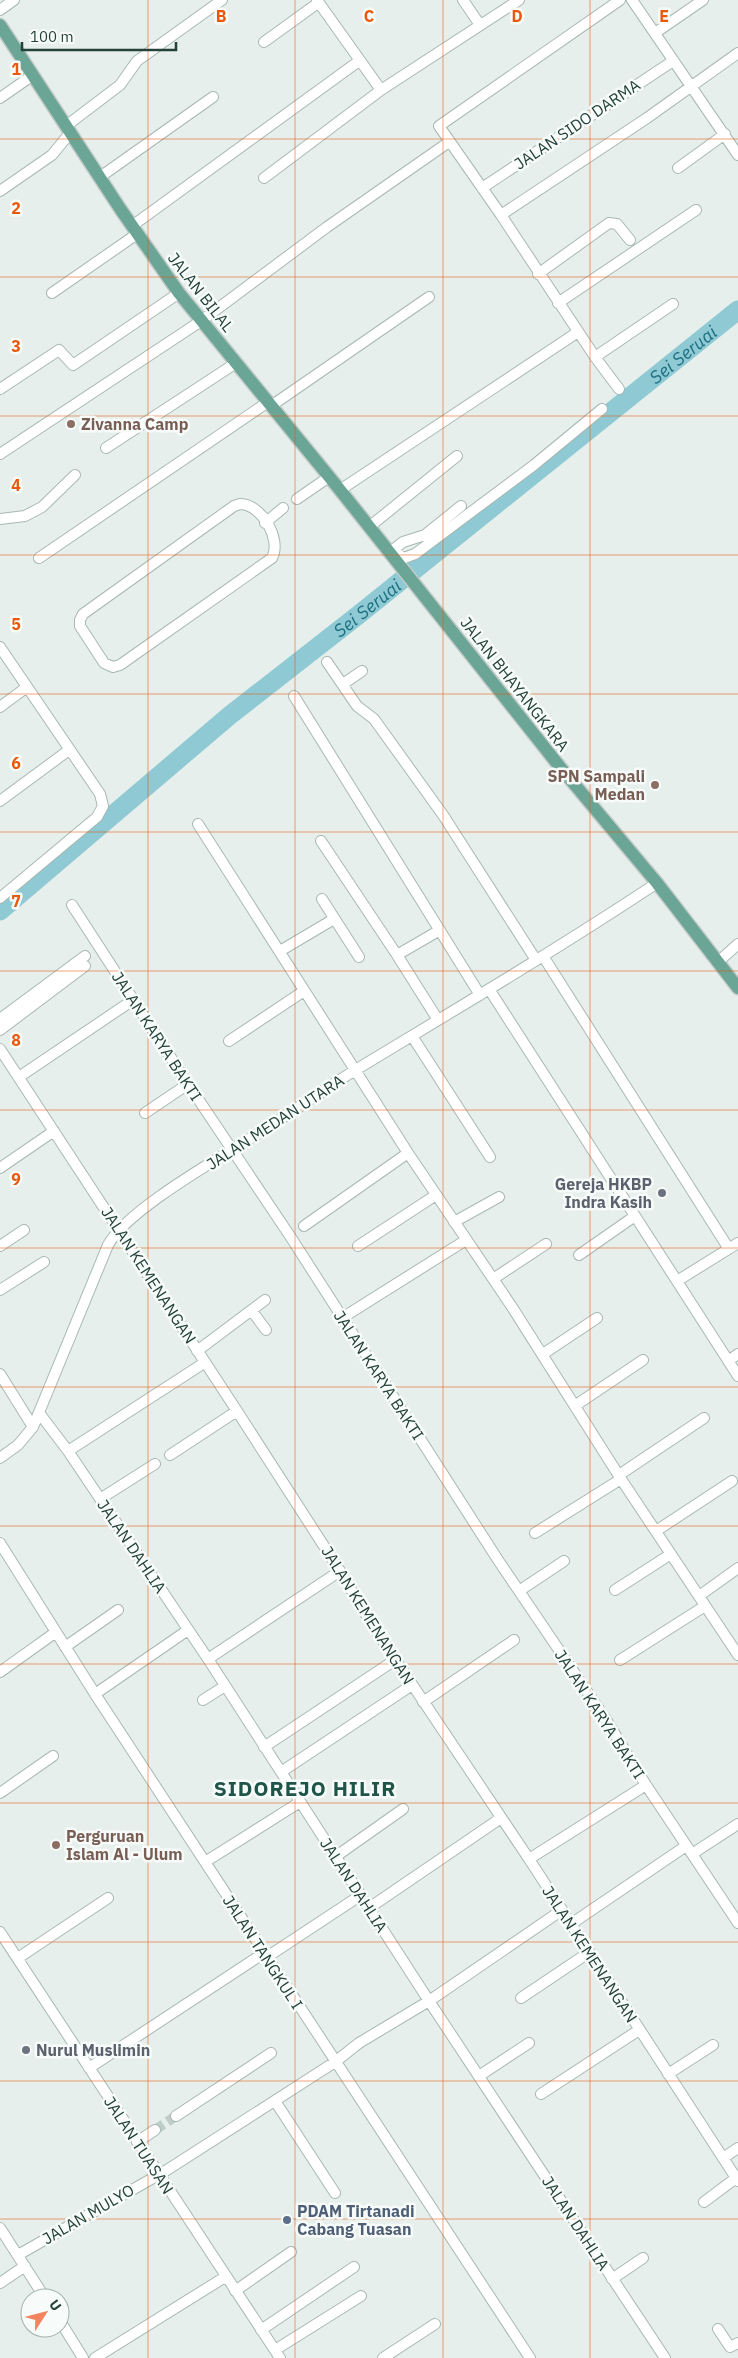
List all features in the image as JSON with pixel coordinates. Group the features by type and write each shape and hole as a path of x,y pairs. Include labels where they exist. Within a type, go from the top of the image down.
{"main road":[{"name":"JALAN BILAL","path":"0,25 135,230 179,293 391,552 398,564"},
{"name":"JALAN BHAYANGKARA","path":"398,564 560,767 657,883 738,988"}],"street":[{"path":"0,10 14,0"},
{"path":"0,191 52,155 68,129 120,85 137,61 222,0"},
{"path":"463,0 480,25"},
{"path":"264,178 381,90 518,0"},
{"path":"619,389 538,274 501,215 440,126 620,0"},
{"path":"632,0 738,155"},
{"path":"654,33 702,0"},
{"path":"264,42 318,1 381,90"},
{"path":"501,215 593,155 738,53"},
{"path":"52,293 359,61"},
{"name":"JALAN SIDO DARMA","path":"482,188 673,61"},
{"path":"0,98 33,75"},
{"path":"100,177 213,97"},
{"path":"678,168 725,134"},
{"path":"0,454 201,321 327,227 450,142"},
{"path":"558,303 696,210"},
{"path":"538,274 609,223 617,224 630,240"},
{"path":"0,390 59,350 62,351 73,365 179,293"},
{"path":"39,558 428,297"},
{"path":"595,357 673,304"},
{"path":"340,490 578,332"},
{"path":"106,448 236,363"},
{"path":"461,506 425,535 403,542 391,552 404,558 415,554 534,465 602,409"},
{"path":"369,527 457,456"},
{"path":"0,519 25,516 42,507 75,475"},
{"path":"297,498 329,477"},
{"path":"240,504 250,506 265,522 276,542 275,553 268,562 120,665 113,667 104,663 80,626 82,614 234,506 240,504"},
{"path":"265,522 283,508"},
{"path":"0,647 100,794 103,806 97,817 0,898"},
{"path":"327,662 357,706 374,719 443,815 734,1246 677,1281"},
{"path":"343,684 362,671"},
{"path":"0,706 27,687"},
{"path":"294,696 440,930 485,992 635,1216 738,1376"},
{"path":"0,801 69,750"},
{"path":"198,824 408,1153 543,1354 620,1477 738,1655"},
{"path":"321,841 398,954 438,1020"},
{"name":"JALAN MEDAN UTARA","path":"0,1458 18,1445 33,1427 40,1414 108,1246 119,1229 156,1200 355,1070 485,992 657,883"},
{"path":"322,898 358,957"},
{"name":"JALAN KARYA BAKTI","path":"72,904 188,1084 290,1236 519,1591 605,1718 646,1785 738,1923"},
{"path":"280,951 334,919"},
{"path":"398,954 440,930"},
{"path":"718,962 738,944"},
{"path":"0,1019 85,961 0,1030"},
{"path":"229,1041 304,991"},
{"path":"19,1077 133,1000"},
{"path":"412,1036 490,1157"},
{"name":"JALAN KEMENANGAN","path":"0,1049 119,1229 204,1363 237,1410 412,1685 529,1859 737,2180"},
{"path":"145,1113 188,1084"},
{"path":"0,1168 54,1131"},
{"path":"304,1226 408,1153"},
{"path":"358,1246 436,1195"},
{"path":"454,1222 499,1197"},
{"path":"579,1255 635,1216"},
{"path":"0,1246 24,1230"},
{"path":"342,1318 466,1240"},
{"path":"493,1279 546,1244"},
{"path":"0,1290 44,1262"},
{"path":"197,1351 265,1300"},
{"path":"252,1311 266,1330"},
{"path":"543,1354 597,1318"},
{"path":"728,1361 738,1354"},
{"path":"576,1405 643,1360"},
{"path":"68,1451 204,1363"},
{"path":"0,1374 33,1427"},
{"path":"0,1393 11,1392"},
{"path":"170,1455 237,1410"},
{"name":"JALAN DAHLIA","path":"40,1414 68,1451 208,1659 429,2001 665,2358"},
{"path":"535,1533 620,1477 704,1418"},
{"path":"100,1498 155,1464"},
{"path":"656,1531 732,1481"},
{"name":"JALAN TANGKUL I","path":"0,1544 204,1862 530,2358"},
{"path":"615,1590 671,1554"},
{"path":"519,1591 564,1561"},
{"path":"699,1596 738,1568"},
{"path":"208,1659 340,1571"},
{"path":"620,1660 706,1606"},
{"path":"65,1647 118,1610"},
{"path":"95,1694 188,1630"},
{"path":"0,1672 56,1632"},
{"path":"424,1702 514,1640"},
{"path":"264,1747 396,1660"},
{"path":"281,1772 412,1685"},
{"path":"203,1700 225,1686"},
{"path":"0,1793 53,1756"},
{"path":"529,1859 646,1785"},
{"path":"204,1862 300,1802"},
{"path":"335,1857 403,1809"},
{"path":"369,1908 501,1818"},
{"path":"571,1924 689,1850 738,1824"},
{"path":"89,2068 361,1895"},
{"path":"18,1958 108,1898"},
{"name":"JALAN MULYO","path":"18,2255 159,2174 275,2101 359,2044 429,2001 562,1910"},
{"name":"JALAN TUASAN","path":"0,1932 277,2354"},
{"path":"521,1998 588,1952"},
{"path":"541,2094 639,2030"},
{"path":"479,2076 528,2043"},
{"path":"668,2074 713,2045"},
{"path":"176,2116 271,2053"},
{"path":"275,2101 335,2193"},
{"path":"137,2142 155,2130"},
{"path":"723,2158 738,2148"},
{"path":"704,2202 737,2180"},
{"path":"0,2228 39,2288"},
{"path":"235,2291 291,2252"},
{"path":"612,2279 643,2258"},
{"path":"0,2283 25,2266"},
{"path":"261,2330 354,2267"},
{"path":"95,2358 225,2277"},
{"path":"277,2354 361,2296"},
{"path":"383,2358 435,2324"},
{"path":"718,2329 730,2347 738,2343"},
{"path":"70,2336 84,2358"}],"waterway":[{"name":"Sei Seruai","path":"0,911 229,716 357,616 738,310"}],"tunnel":[{"path":"155,2130 176,2116"}],"place":[{"name":"Zivanna Camp","path":"71,424"},
{"name":"SPN Sampali Medan","path":"655,785"},
{"name":"Gereja HKBP Indra Kasih","path":"662,1193"},
{"name":"Perguruan Islam Al - Ulum","path":"56,1845"},
{"name":"Nurul Muslimin","path":"26,2050"},
{"name":"PDAM Tirtanadi Cabang Tuasan","path":"287,2220"}],"district":[{"name":"SIDOREJO HILIR","path":"305,1788"}]}
